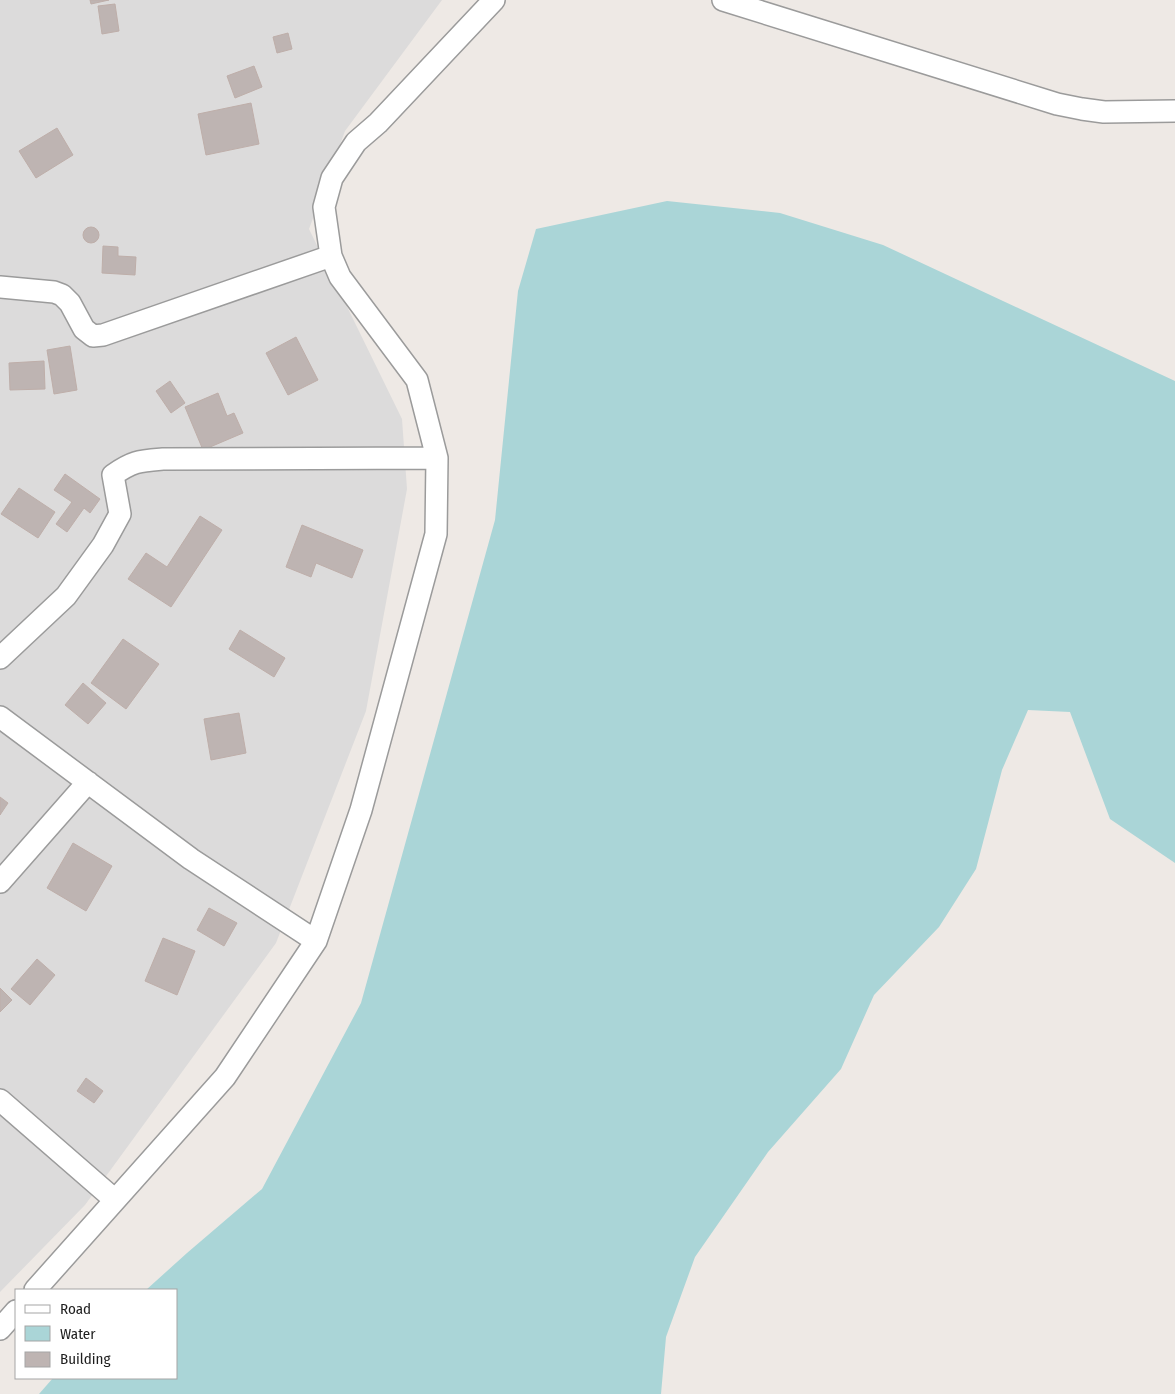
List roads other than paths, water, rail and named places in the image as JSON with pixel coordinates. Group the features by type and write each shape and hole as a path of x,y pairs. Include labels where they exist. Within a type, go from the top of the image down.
{"street":[{"path":"35,1289 225,1077 316,941 361,810 436,534 437,458 417,380 340,277 330,256 324,207 332,178 356,142 378,123 494,0"},
{"path":"723,0 1056,104 1082,110 1104,112 1175,112"},
{"path":"0,287 54,292 62,295 70,303 84,329 93,336 103,335 330,256"},
{"path":"0,658 66,596 103,545 120,514 113,476 128,465 163,459 437,458"},
{"path":"0,718 191,859 316,941"},
{"path":"0,882 88,782"},
{"path":"0,1100 115,1200"},
{"path":"0,1329 15,1312"}],"water":[{"path":"667,201 780,213 883,245 1175,381 1175,863 1110,819 1070,712 1028,710 1002,770 976,869 939,927 874,995 841,1069 768,1152 695,1257 666,1337 661,1394 39,1394 52,1379 178,1379 178,1289 147,1289 262,1189 361,1003 495,520 518,291 536,229"}]}
